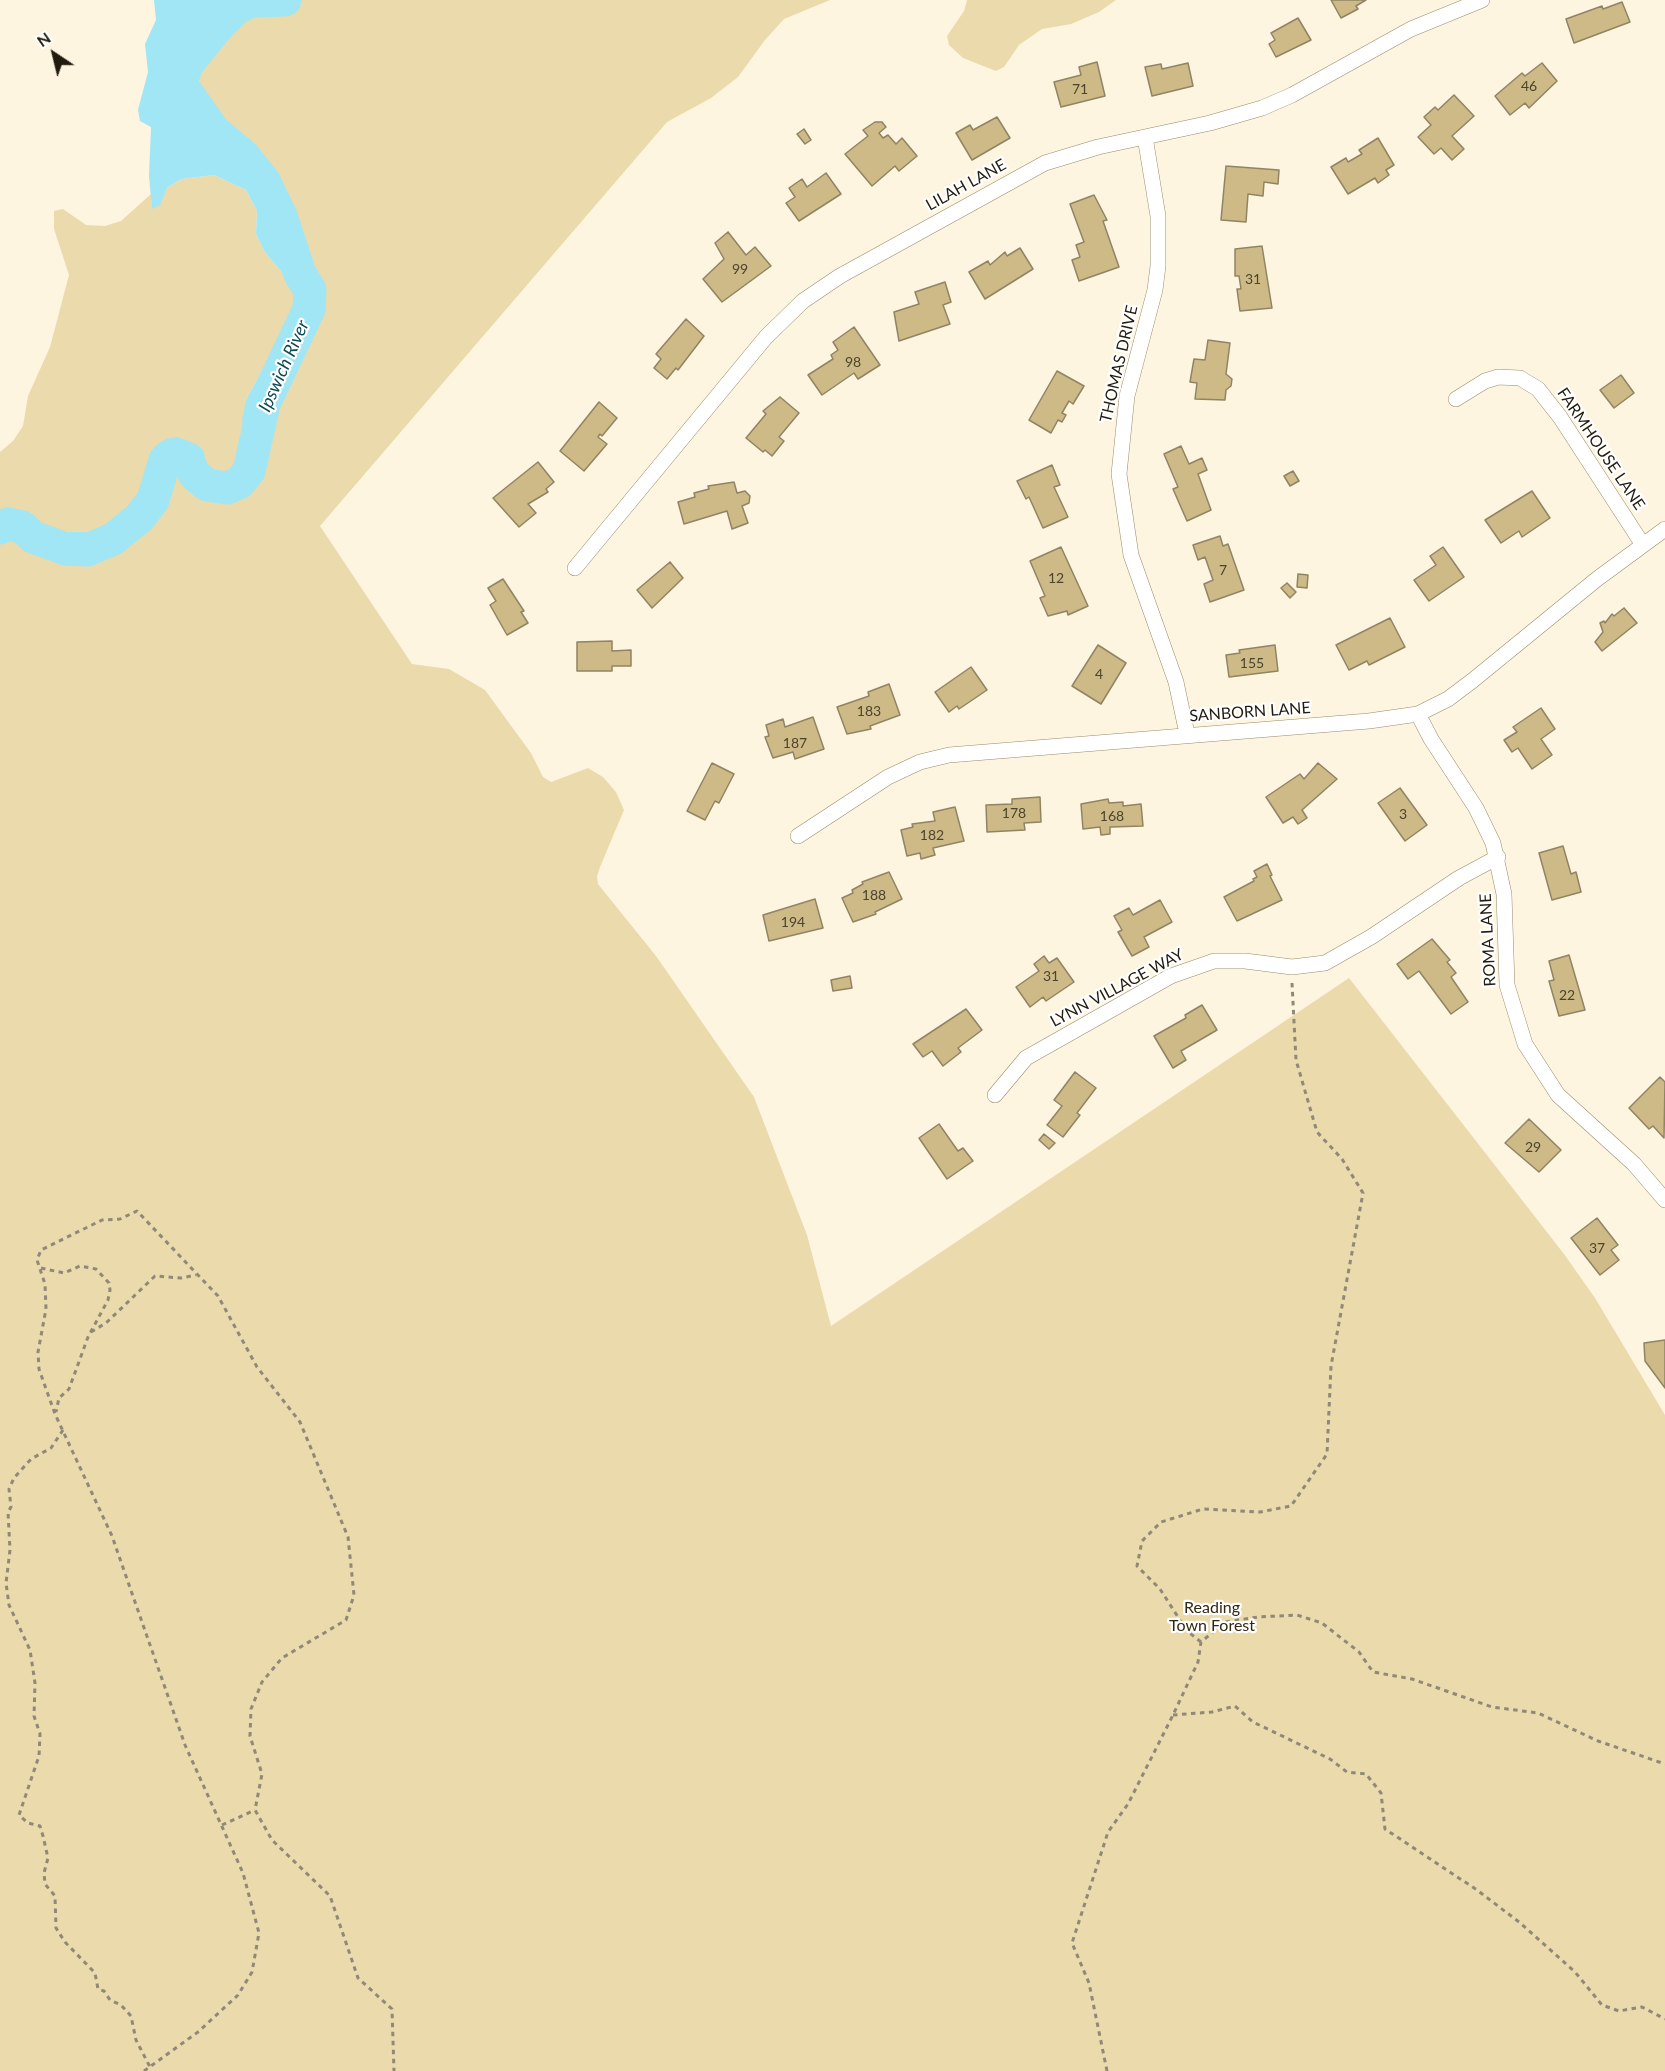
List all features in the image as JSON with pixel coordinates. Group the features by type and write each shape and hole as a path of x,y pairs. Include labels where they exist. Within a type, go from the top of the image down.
{"street":[{"name":"LILAH LANE","path":"575,568 766,337 803,301 840,276 1046,163 1072,153 1218,121 1281,100 1411,30 1482,0"},
{"name":"THOMAS DRIVE","path":"1145,137 1158,216 1158,266 1155,290 1127,396 1119,474 1131,555 1176,682 1187,734"},
{"name":"FARMHOUSE LANE","path":"1456,399 1485,381 1498,376 1516,377 1534,385 1556,411 1642,545"},
{"name":"SANBORN LANE","path":"798,836 888,777 932,758 963,753 1377,720 1418,714 1464,687 1665,529"},
{"name":"ROMA LANE","path":"1418,714 1482,819 1498,857 1505,904 1507,985 1525,1044 1558,1095 1634,1164 1665,1200"},
{"name":"LYNN VILLAGE WAY","path":"995,1095 1018,1064 1034,1052 1185,970 1214,961 1228,960 1292,967 1311,966 1337,958 1459,878 1498,857"}],"path":[{"path":"1200,1642 1187,1631 1161,1589 1137,1566 1142,1541 1161,1522 1203,1509 1260,1512 1291,1506 1328,1454 1331,1366 1362,1193 1342,1159 1317,1132 1296,1060 1292,967"},
{"path":"144,2071 178,2048 238,1995 252,1972 259,1933 254,1905 169,1704 112,1536 55,1414 39,1369 39,1352 46,1309 45,1284 38,1260 41,1250 102,1220 120,1219 137,1212 218,1296 257,1367 300,1422 348,1537 354,1595 346,1620 282,1658 262,1682 251,1709 250,1736 262,1774 255,1810 272,1840 330,1896 357,1978 392,2009 394,2071"},
{"path":"41,1268 64,1273 80,1266 96,1269 108,1283 108,1300 90,1333 69,1389 59,1398 55,1414"},
{"path":"90,1333 106,1323 155,1276 181,1278 196,1275"},
{"path":"63,1430 51,1448 31,1459 14,1478 9,1489 10,1550 6,1582 9,1605 30,1650 35,1683 34,1716 40,1734 39,1756 19,1815 28,1823 40,1826 48,1858 44,1873 45,1884 56,1896 56,1928 64,1942 95,1973 98,1989 104,1991 110,2000 122,2005 131,2016 136,2040 150,2067"},
{"path":"1107,2071 1089,1983 1072,1943 1108,1832 1128,1804 1173,1715 1198,1662 1200,1642 1225,1622 1297,1615 1322,1623 1359,1652 1373,1672 1412,1678 1491,1707 1538,1713 1598,1741 1665,1764"},
{"path":"1173,1715 1212,1712 1235,1706 1252,1722 1330,1759 1347,1772 1366,1774 1381,1793 1385,1829 1477,1890 1519,1922 1575,1972 1602,2006 1619,2011 1642,2007 1665,2019"},
{"path":"222,1825 255,1810"}],"green space":[{"name":"Reading Town Forest","path":"830,0 784,19 765,40 738,77 711,98 667,122 320,526 412,664 449,669 485,690 531,753 543,777 551,782 588,768 603,777 616,792 624,810 600,867 597,876 598,884 656,956 754,1097 807,1235 831,1326 1349,978 1564,1254 1595,1298 1665,1415 1665,2071 0,2071 0,528 8,524 22,527 33,537 87,550 158,490 165,460 171,455 180,456 188,462 195,475 227,488 260,425 264,404 309,309 310,296 281,216 264,181 244,156 215,132 180,83 189,63 218,26 235,9 251,1"},
{"path":"967,0 1116,0 1099,12 1071,24 1042,29 1019,45 1004,67 996,71 963,58 949,45 947,36 964,11"},
{"path":"214,175 246,190 257,211 256,234 264,251 294,287 299,302 246,400 245,449 239,463 225,476 216,475 208,469 206,462 155,449 140,491 130,505 113,522 95,531 69,532 49,529 26,515 0,513 0,452 13,441 23,426 28,396 50,347 69,275 54,229 54,211 63,209 86,225 105,226 121,221 151,194 152,208 159,205 167,188 181,179"}],"water":[{"path":"154,0 285,0 251,1 235,10 218,26 189,63 180,83 215,132 244,156 264,181 281,216 300,274 310,290 309,309 264,404 249,471 239,483 227,488 207,485 195,475 188,462 180,456 170,455 165,460 153,500 139,518 113,539 87,550 66,549 33,537 22,527 8,524 0,528 0,513 26,515 49,529 69,532 95,531 113,522 130,505 140,491 155,449 166,439 177,437 196,444 203,450 208,469 216,475 225,476 239,463 245,449 242,420 246,400 299,302 294,287 264,251 256,234 257,211 246,190 214,175 181,179 167,188 160,205 152,209 149,176 151,127 140,121 138,110 148,72 145,44 156,20"}],"building":[{"path":"1331,0 1366,0 1356,6 1358,9 1341,18"},
{"path":"1622,2 1630,22 1574,43 1566,19 1602,6 1603,9"},
{"path":"1298,18 1311,40 1276,57 1269,44 1275,40 1271,33"},
{"path":"1097,62 1105,96 1061,107 1054,82 1081,75 1079,67"},
{"path":"1188,63 1193,86 1152,96 1145,67 1161,64 1162,69"},
{"path":"1542,63 1557,81 1529,108 1525,103 1510,115 1495,96 1522,73 1525,76"},
{"path":"1454,95 1474,116 1452,136 1464,149 1452,160 1441,148 1434,154 1418,137 1431,125 1424,117 1435,107 1438,110"},
{"path":"997,117 1010,138 972,160 956,133 970,125 973,130"},
{"path":"875,122 882,122 886,127 879,133 883,138 888,135 896,144 902,138 917,156 899,171 895,166 872,186 845,154 868,136 863,130"},
{"path":"804,129 811,140 805,144 797,134"},
{"path":"1378,138 1394,165 1386,170 1389,175 1378,183 1375,178 1348,194 1331,167 1346,158 1348,162 1362,154 1359,150"},
{"path":"1226,166 1279,170 1278,184 1264,182 1263,196 1248,194 1246,222 1221,220"},
{"path":"826,173 841,194 799,221 786,203 795,197 789,188 802,179 807,187"},
{"path":"1094,195 1107,220 1103,221 1119,267 1079,281 1072,260 1080,257 1076,245 1084,242 1070,204"},
{"path":"728,232 746,255 755,247 771,266 722,302 703,279 724,259 715,243"},
{"path":"1262,246 1272,308 1240,311 1237,289 1241,289 1239,276 1235,276 1235,249"},
{"path":"1020,248 1033,269 985,299 969,272 988,261 990,265 1005,252 1007,256"},
{"path":"945,282 951,302 943,305 950,324 899,341 894,312 919,304 915,292"},
{"path":"686,319 704,336 678,370 676,368 667,379 654,368 661,359 656,354"},
{"path":"854,327 880,365 858,379 854,373 822,395 808,375 833,359 831,355 838,350 833,342"},
{"path":"1208,340 1230,343 1226,374 1232,379 1231,386 1226,390 1225,400 1195,399 1197,383 1190,382 1194,359 1205,360"},
{"path":"1057,371 1084,386 1073,404 1069,401 1062,413 1066,415 1062,422 1058,420 1051,433 1029,420"},
{"path":"1621,375 1634,393 1614,408 1600,390"},
{"path":"780,397 799,413 779,437 784,441 772,456 765,450 763,452 746,438 766,414 763,411"},
{"path":"599,402 617,418 602,436 600,434 598,437 607,444 584,471 560,451"},
{"path":"1181,446 1189,464 1202,458 1207,470 1198,474 1211,510 1187,521 1173,489 1178,487 1164,454"},
{"path":"538,462 554,482 546,489 548,492 528,504 536,513 519,527 493,498"},
{"path":"1052,465 1060,485 1054,487 1068,517 1043,528 1029,497 1026,499 1017,481"},
{"path":"1293,471 1299,481 1290,486 1284,476"},
{"path":"734,482 737,493 745,491 750,496 749,503 742,506 748,523 732,529 727,511 684,524 678,502 695,497 694,493 709,489 708,486"},
{"path":"1532,491 1550,518 1522,537 1519,531 1501,543 1485,520"},
{"path":"1220,536 1223,546 1228,544 1244,590 1210,602 1204,584 1213,580 1205,557 1198,560 1193,545"},
{"path":"1061,547 1088,606 1068,615 1067,611 1048,616 1040,598 1045,596 1030,561"},
{"path":"1443,547 1464,577 1429,601 1414,580 1436,565 1430,556"},
{"path":"670,562 683,578 652,608 637,590"},
{"path":"1298,574 1308,575 1307,588 1297,587"},
{"path":"503,579 524,611 521,612 528,623 507,635 490,605 496,601 488,588"},
{"path":"1287,583 1296,592 1290,598 1281,588"},
{"path":"1624,608 1637,623 1602,651 1595,642 1603,632 1600,623 1604,621 1605,623 1612,614 1614,616"},
{"path":"1390,618 1405,647 1369,665 1367,661 1349,670 1336,645"},
{"path":"612,641 612,651 631,650 631,666 612,666 612,671 577,671 577,642"},
{"path":"1098,645 1126,663 1101,704 1072,686"},
{"path":"1275,645 1278,671 1229,677 1226,655 1240,653 1239,650"},
{"path":"971,667 987,690 959,709 957,706 949,712 935,692"},
{"path":"889,684 900,715 870,726 871,729 847,734 837,707 869,696 868,692"},
{"path":"1541,708 1555,729 1541,739 1552,755 1532,769 1518,748 1512,752 1504,740 1517,732 1513,727"},
{"path":"813,717 824,749 795,759 793,752 773,758 765,737 769,736 766,725 783,719 785,727"},
{"path":"712,763 734,774 719,803 715,801 705,820 687,811"},
{"path":"1318,763 1337,779 1302,810 1307,818 1298,824 1293,817 1283,823 1266,797 1300,774 1304,779"},
{"path":"1400,788 1427,825 1405,841 1378,803"},
{"path":"1040,797 1041,822 1024,823 1025,830 987,832 986,805 1012,804 1012,799"},
{"path":"1108,799 1109,803 1123,802 1123,806 1141,804 1143,826 1110,827 1110,834 1101,835 1100,827 1083,829 1081,804"},
{"path":"955,807 964,841 933,848 935,855 921,859 920,853 907,856 901,830 913,827 912,824 935,821 933,812"},
{"path":"1563,846 1571,874 1576,872 1581,892 1552,900 1539,853"},
{"path":"1267,864 1272,875 1270,876 1282,900 1237,921 1224,897 1254,881 1253,879 1257,877 1254,871"},
{"path":"889,872 902,899 875,912 876,914 853,922 842,898 853,893 852,890 863,884 862,882"},
{"path":"815,899 823,928 769,941 763,915"},
{"path":"1160,900 1172,922 1144,937 1149,947 1132,956 1118,932 1122,930 1114,916 1129,908 1133,915"},
{"path":"1432,939 1450,960 1447,962 1456,973 1451,977 1468,1002 1451,1014 1419,971 1408,979 1397,964"},
{"path":"1569,955 1585,1010 1559,1016 1549,981 1554,980 1549,961"},
{"path":"1044,956 1049,963 1057,958 1074,982 1046,1001 1043,997 1030,1007 1016,987 1039,971 1034,964"},
{"path":"850,976 852,988 833,991 831,980"},
{"path":"1202,1005 1217,1030 1181,1051 1186,1060 1173,1068 1154,1036 1186,1018 1185,1015"},
{"path":"966,1009 982,1030 958,1048 961,1052 943,1066 932,1051 923,1057 913,1044"},
{"path":"1075,1072 1096,1088 1077,1113 1080,1115 1063,1137 1047,1125 1062,1106 1054,1100"},
{"path":"1660,1077 1665,1082 1664,1138 1653,1126 1649,1129 1629,1108"},
{"path":"1529,1119 1561,1150 1539,1172 1505,1143"},
{"path":"939,1124 958,1151 963,1148 973,1161 947,1179 919,1138"},
{"path":"1044,1134 1055,1143 1049,1149 1039,1140"},
{"path":"1597,1218 1618,1245 1611,1250 1619,1260 1600,1275 1571,1238"},
{"path":"1665,1340 1665,1388 1645,1361 1644,1343"}],"waterway":[{"name":"Ipswich River","path":"0,528 8,524 22,527 33,537 66,549 87,550 113,539 139,518 153,500 165,460 171,455 179,455 188,462 195,475 207,485 227,488 239,483 249,471 264,404 309,309 310,290 300,274 281,216 264,181 244,156 215,132 180,83 188,63 235,9 251,1 285,0"}]}
